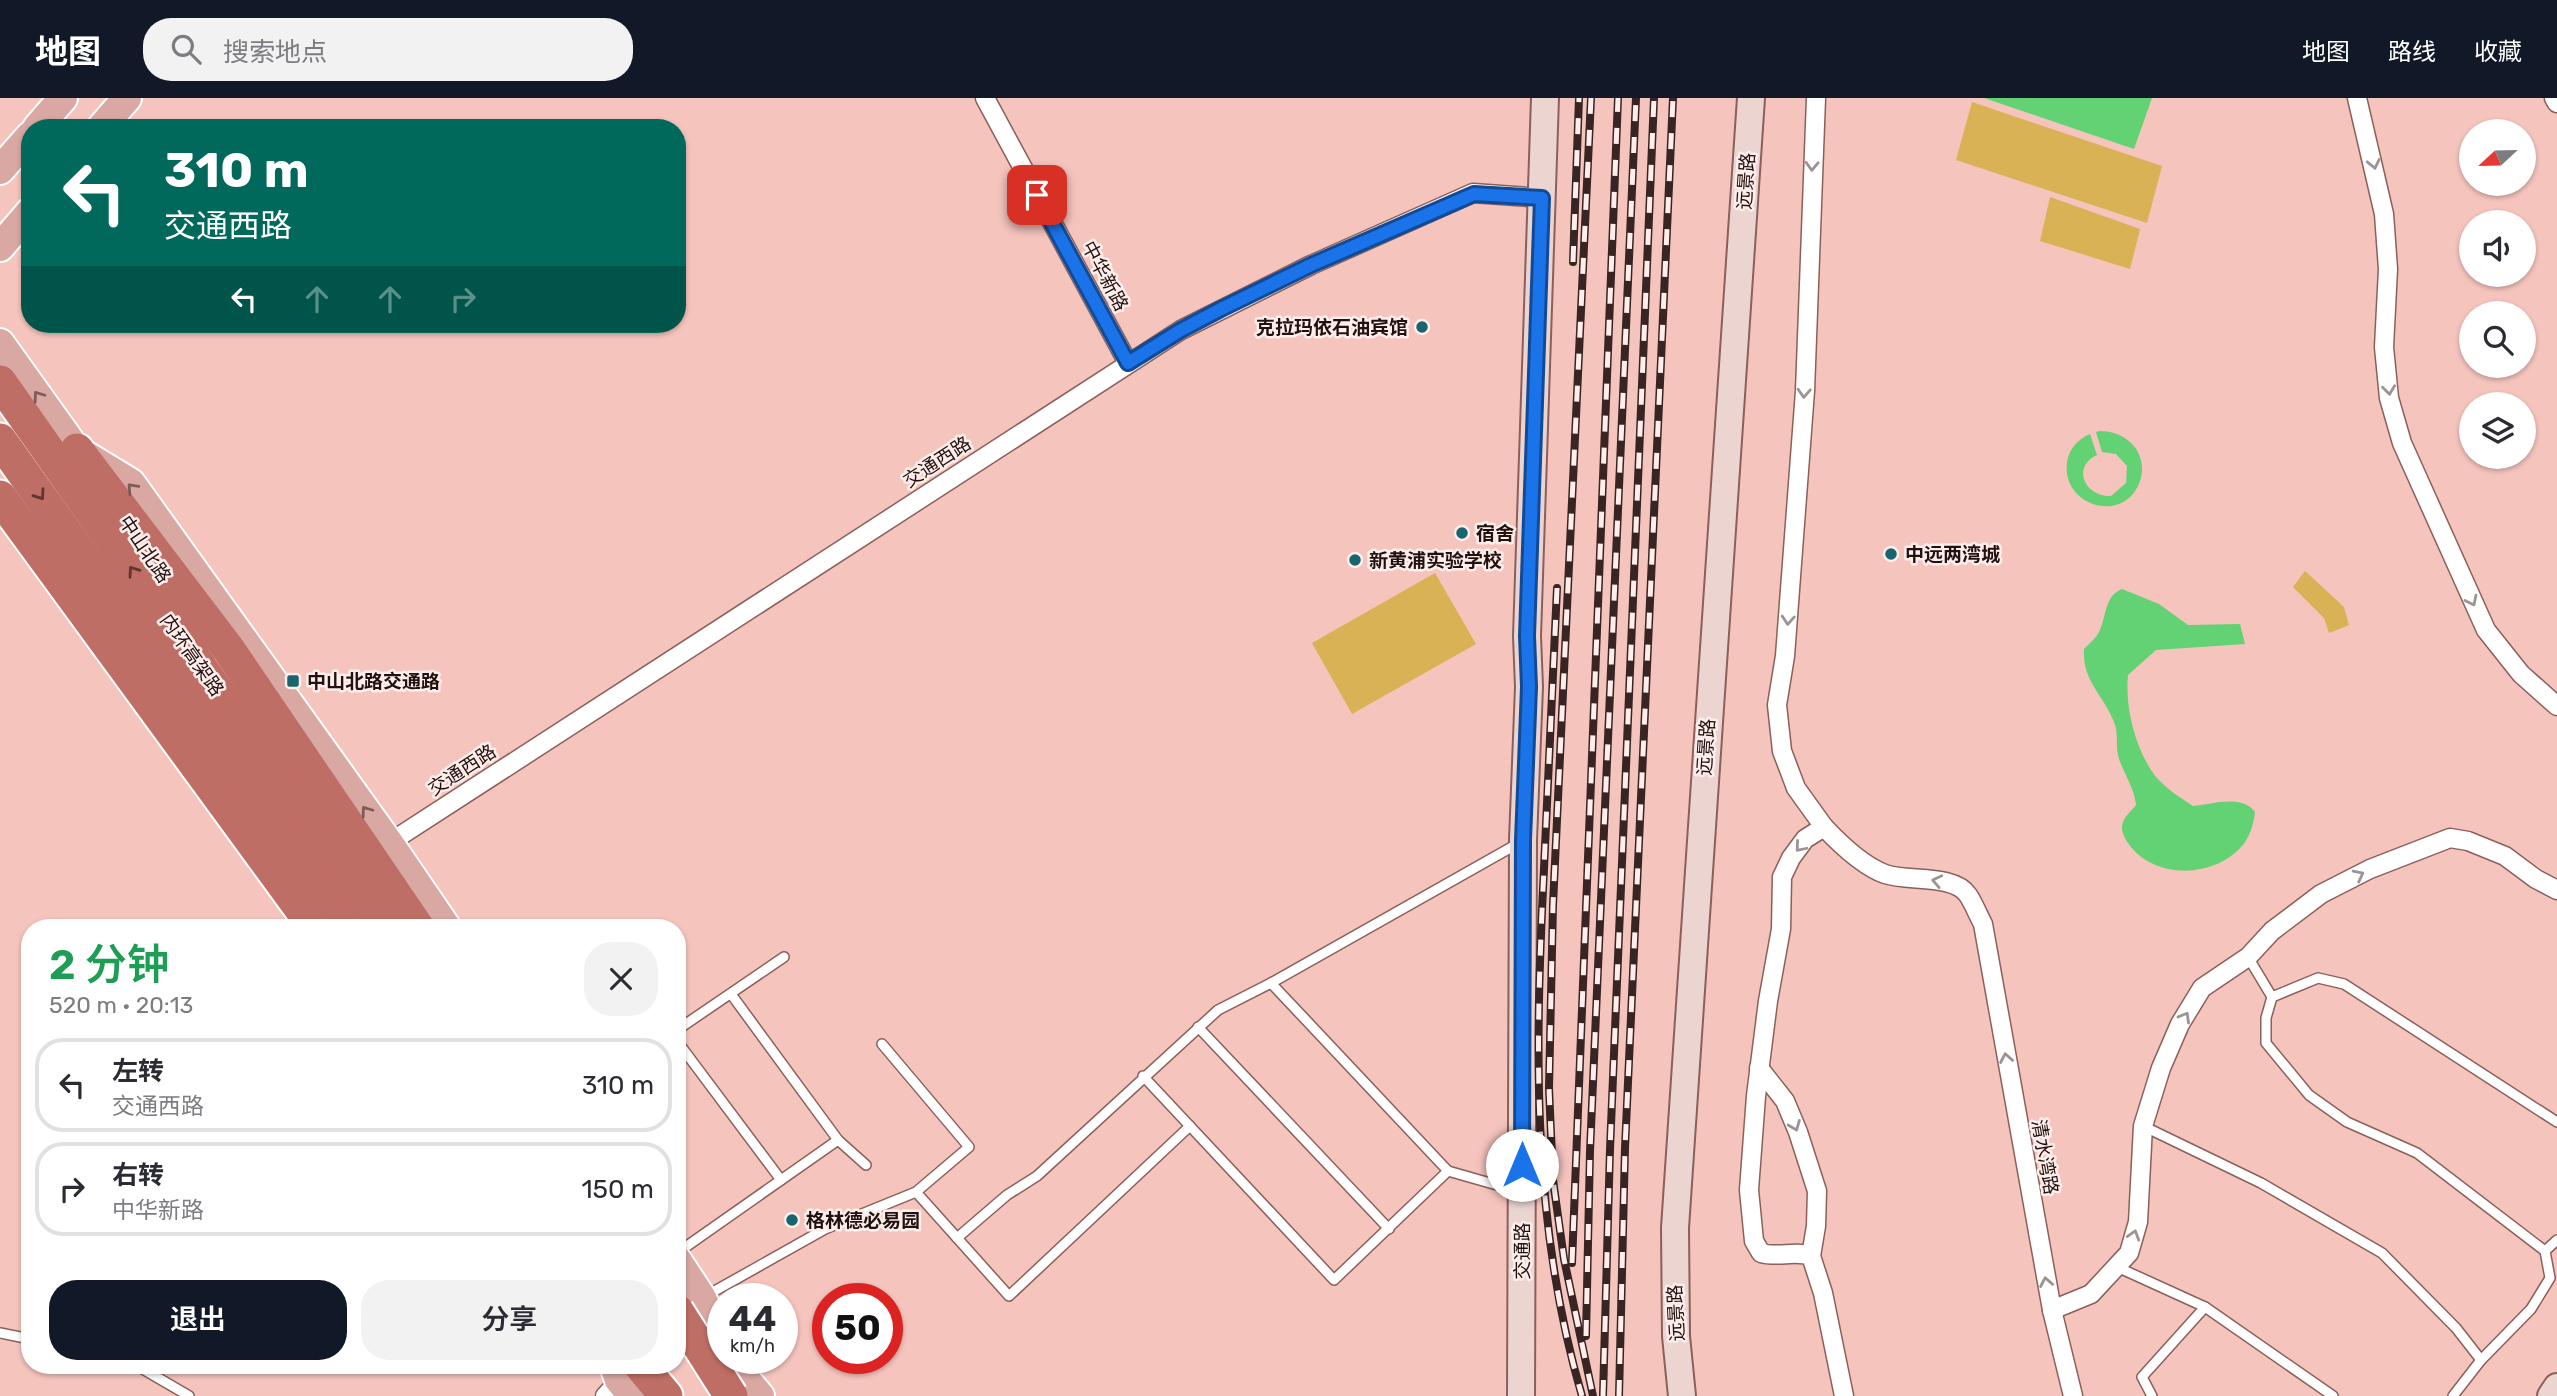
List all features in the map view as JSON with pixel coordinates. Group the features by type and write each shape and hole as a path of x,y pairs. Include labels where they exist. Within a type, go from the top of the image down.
{"highway":[{"name":"内环高架路","path":"0,382 378,919"},
{"name":"内环高架路","path":"0,440 340,919"},
{"path":"77,450 229,650 412,919"},
{"path":"0,496 308,919"},
{"path":"686,1315 731,1396"},
{"path":"686,1317 721,1396"},
{"path":"666,1374 682,1396"},
{"path":"623,1380 666,1396"}],"main road":[{"path":"45,119 63,98"},
{"path":"109,119 127,98"},
{"path":"0,170 21,146"},
{"path":"0,247 21,222"},
{"name":"中山北路","path":"0,343 77,450 252,706 405,919"},
{"path":"77,450 131,484 441,919"},
{"path":"0,485 38,529 327,919"},
{"path":"424,894 424,919"},
{"path":"686,1313 707,1335"},
{"path":"742,1374 760,1396"}],"street":[{"name":"中华新路","path":"985,98 1128,363"},
{"name":"交通路","path":"1521,1396 1523,840 1529,687 1527,623 1545,98"},
{"name":"远景路","path":"1682,1396 1676,1336 1675,1228 1751,98"},
{"name":"清水湾路","path":"1816,98 1805,391 1785,656 1777,705 1782,751 1796,788 1836,840 1883,873 1909,879 1937,879 1967,892 1983,924 2052,1310 2073,1396"},
{"path":"2357,98 2384,214 2388,269 2384,347 2389,398 2402,443 2486,630 2521,674 2557,706"},
{"path":"2554,98 2557,103"},
{"name":"交通西路","path":"389,843 1181,330 1311,265 1474,194 1542,198"},
{"path":"1811,1256 1801,1252 1772,1256 1761,1253 1754,1241 1749,1190 1759,1068 1780,942 1783,877 1791,858 1805,839 1824,827"},
{"path":"2052,1310 2091,1294 2129,1253 2138,1222 2143,1126 2161,1068 2180,1024 2202,988 2248,957 2272,931 2321,894 2370,869 2450,838 2468,841 2505,856 2536,879 2557,890"},
{"path":"1759,1068 1784,1101 1798,1132 1818,1191 1811,1256 1823,1293 1844,1396"},
{"path":"2551,1396 2557,1387"}],"lane":[{"path":"957,1238 1007,1195 1037,1177 1143,1076 1218,1010 1523,840"},
{"path":"686,1024 784,957"},
{"path":"2248,957 2272,997 2266,1018 2266,1043 2309,1095 2347,1122 2417,1153 2545,1251 2550,1278 2531,1309 2481,1360 2453,1396"},
{"path":"2272,997 2318,978 2344,984 2557,1122"},
{"path":"1270,983 1448,1171 1522,1192"},
{"path":"731,994 838,1139 866,1166"},
{"path":"1198,1027 1389,1228"},
{"path":"686,1308 825,1229 916,1192 969,1147 882,1044"},
{"path":"686,1053 780,1180"},
{"path":"1143,1076 1334,1280 1448,1171"},
{"path":"916,1192 1009,1296 1189,1126"},
{"path":"2143,1126 2261,1183 2382,1253 2456,1328 2481,1360"},
{"path":"686,1247 838,1139"},
{"path":"2545,1251 2557,1240"},
{"path":"2117,1267 2204,1307 2333,1396"},
{"path":"2152,1396 2142,1377 2204,1307"},
{"path":"0,1333 21,1337"},
{"path":"151,1374 189,1396"}],"shaded area":[{"path":"1984,98 2152,98 2134,149"},
{"path":"1972,102 2162,166 2147,223 1956,160"},
{"path":"2050,197 2140,229 2130,269 2040,241"},
{"path":"2096,432 2127,439 2134,446 2141,461 2140,481 2132,495 2121,503 2109,506 2096,505 2084,499 2074,490 2068,478 2067,462 2072,449 2090,434 2097,455 2089,460 2083,474 2088,487 2094,492 2111,496 2126,483 2127,466 2116,454 2102,452"},
{"path":"2305,571 2344,607 2349,625 2329,633 2324,618 2293,587"},
{"path":"1435,573 1476,644 1352,714 1312,643"},
{"path":"2122,589 2159,604 2188,625 2240,624 2245,644 2156,650 2128,675 2129,712 2135,736 2159,781 2193,806 2235,802 2250,806 2255,812 2245,842 2219,863 2203,869 2186,871 2153,864 2139,855 2123,833 2123,822 2136,805 2135,799 2119,759 2115,726 2090,679 2084,660 2084,649 2099,632 2112,596"}],"railway":[{"path":"1573,262 1579,98"},
{"path":"1591,98 1553,905 1549,1088 1553,1180 1564,1259 1593,1396"},
{"path":"1572,1263 1618,98"},
{"path":"1586,1336 1590,1151 1636,98"},
{"path":"1603,1396 1610,1149 1654,98"},
{"path":"1619,1396 1625,1148 1673,98"},
{"path":"1557,588 1541,936 1540,1134 1553,1265 1565,1331 1582,1396"}],"place":[{"name":"克拉玛依石油宾馆","path":"1422,327"},
{"name":"宿舍","path":"1462,533"},
{"name":"中远两湾城","path":"1891,554"},
{"name":"新黄浦实验学校","path":"1355,560"},
{"name":"中山北路交通路","path":"293,681"},
{"name":"格林德必易园","path":"792,1220"}],"route":[{"path":"1037,195 1128,363 1181,330 1311,265 1474,194 1542,198 1527,636 1529,687 1523,840 1522,1165"}]}
